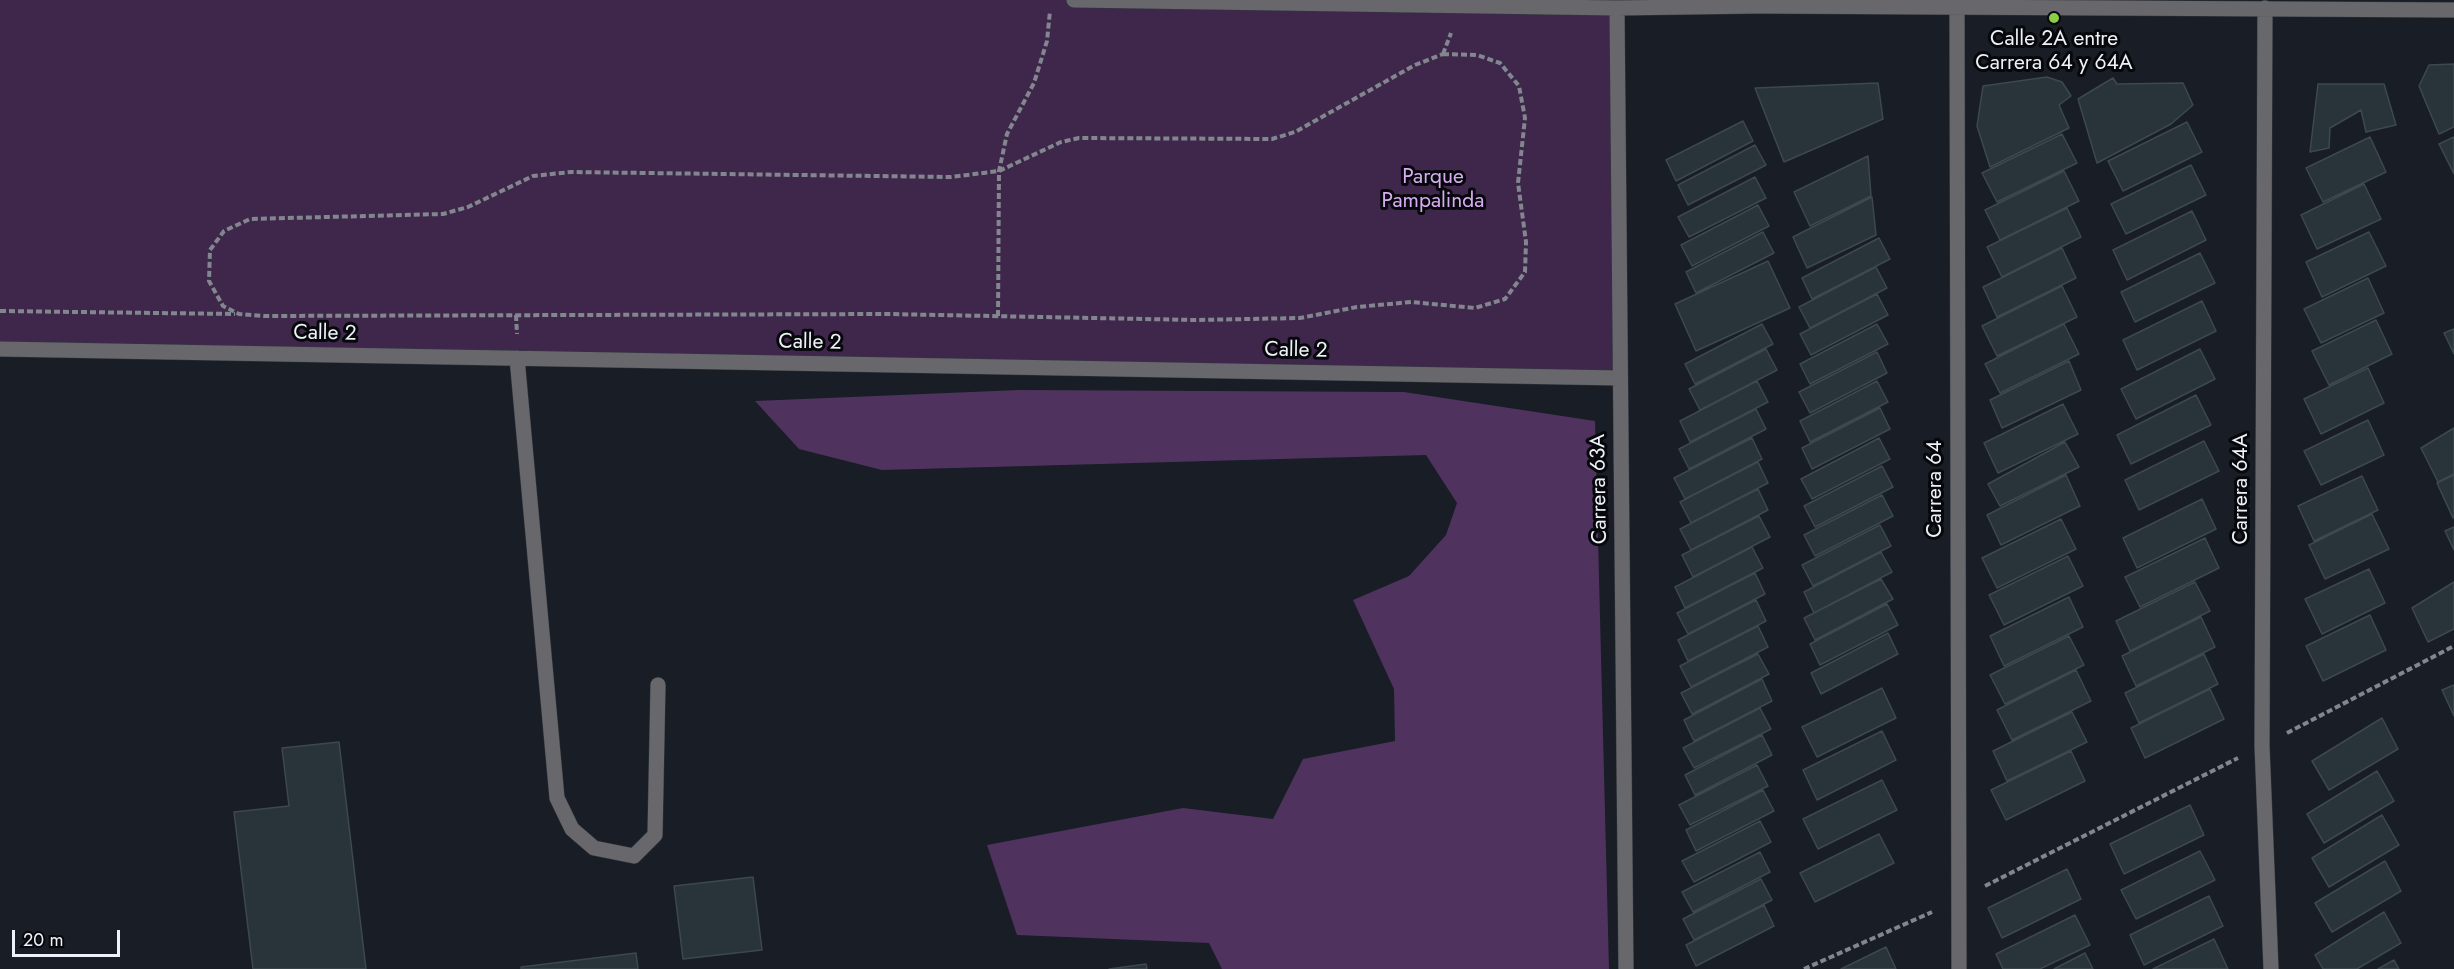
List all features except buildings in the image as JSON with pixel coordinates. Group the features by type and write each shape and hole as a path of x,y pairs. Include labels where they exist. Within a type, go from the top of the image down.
{"street":[{"path":"1074,0 1549,3 1617,8 1758,6 1957,9 2191,4 2265,8 2428,5 2454,10"},
{"name":"Carrera 63A","path":"1617,8 1626,969"},
{"name":"Carrera 64A","path":"2265,8 2262,746 2271,969"},
{"name":"Carrera 64","path":"1957,9 1959,969"},
{"name":"Calle 2","path":"0,349 1620,378"},
{"path":"517,358 557,798 572,829 594,848 634,856 655,835 658,685"}],"path":[{"path":"998,316 999,171 1007,134 1034,83 1044,52 1051,0"},
{"path":"0,310 264,316 887,314 1196,320 1300,318 1411,302 1475,308 1505,299 1525,272 1526,242 1518,183 1525,118 1519,86 1500,63 1477,55 1443,54 1415,65 1295,132 1272,139 1079,138 1061,142 999,171 951,177 571,172 533,176 468,207 443,214 250,219 224,231 210,250 209,281 223,306 239,314"},
{"path":"1804,969 1958,900 2454,646"}],"green space":[{"name":"Parque Pampalinda","path":"0,0 1758,0 1617,8 1620,378 0,349"}],"shaded area":[{"path":"1019,390 1404,392 1595,421 1609,969 1222,969 1209,943 1017,935 987,845 1183,808 1273,819 1303,759 1395,741 1394,689 1353,600 1409,576 1446,535 1457,503 1426,455 882,470 799,449 755,401"}],"place":[{"name":"Calle 2A entre Carrera 64 y 64A","path":"2054,18"}]}
